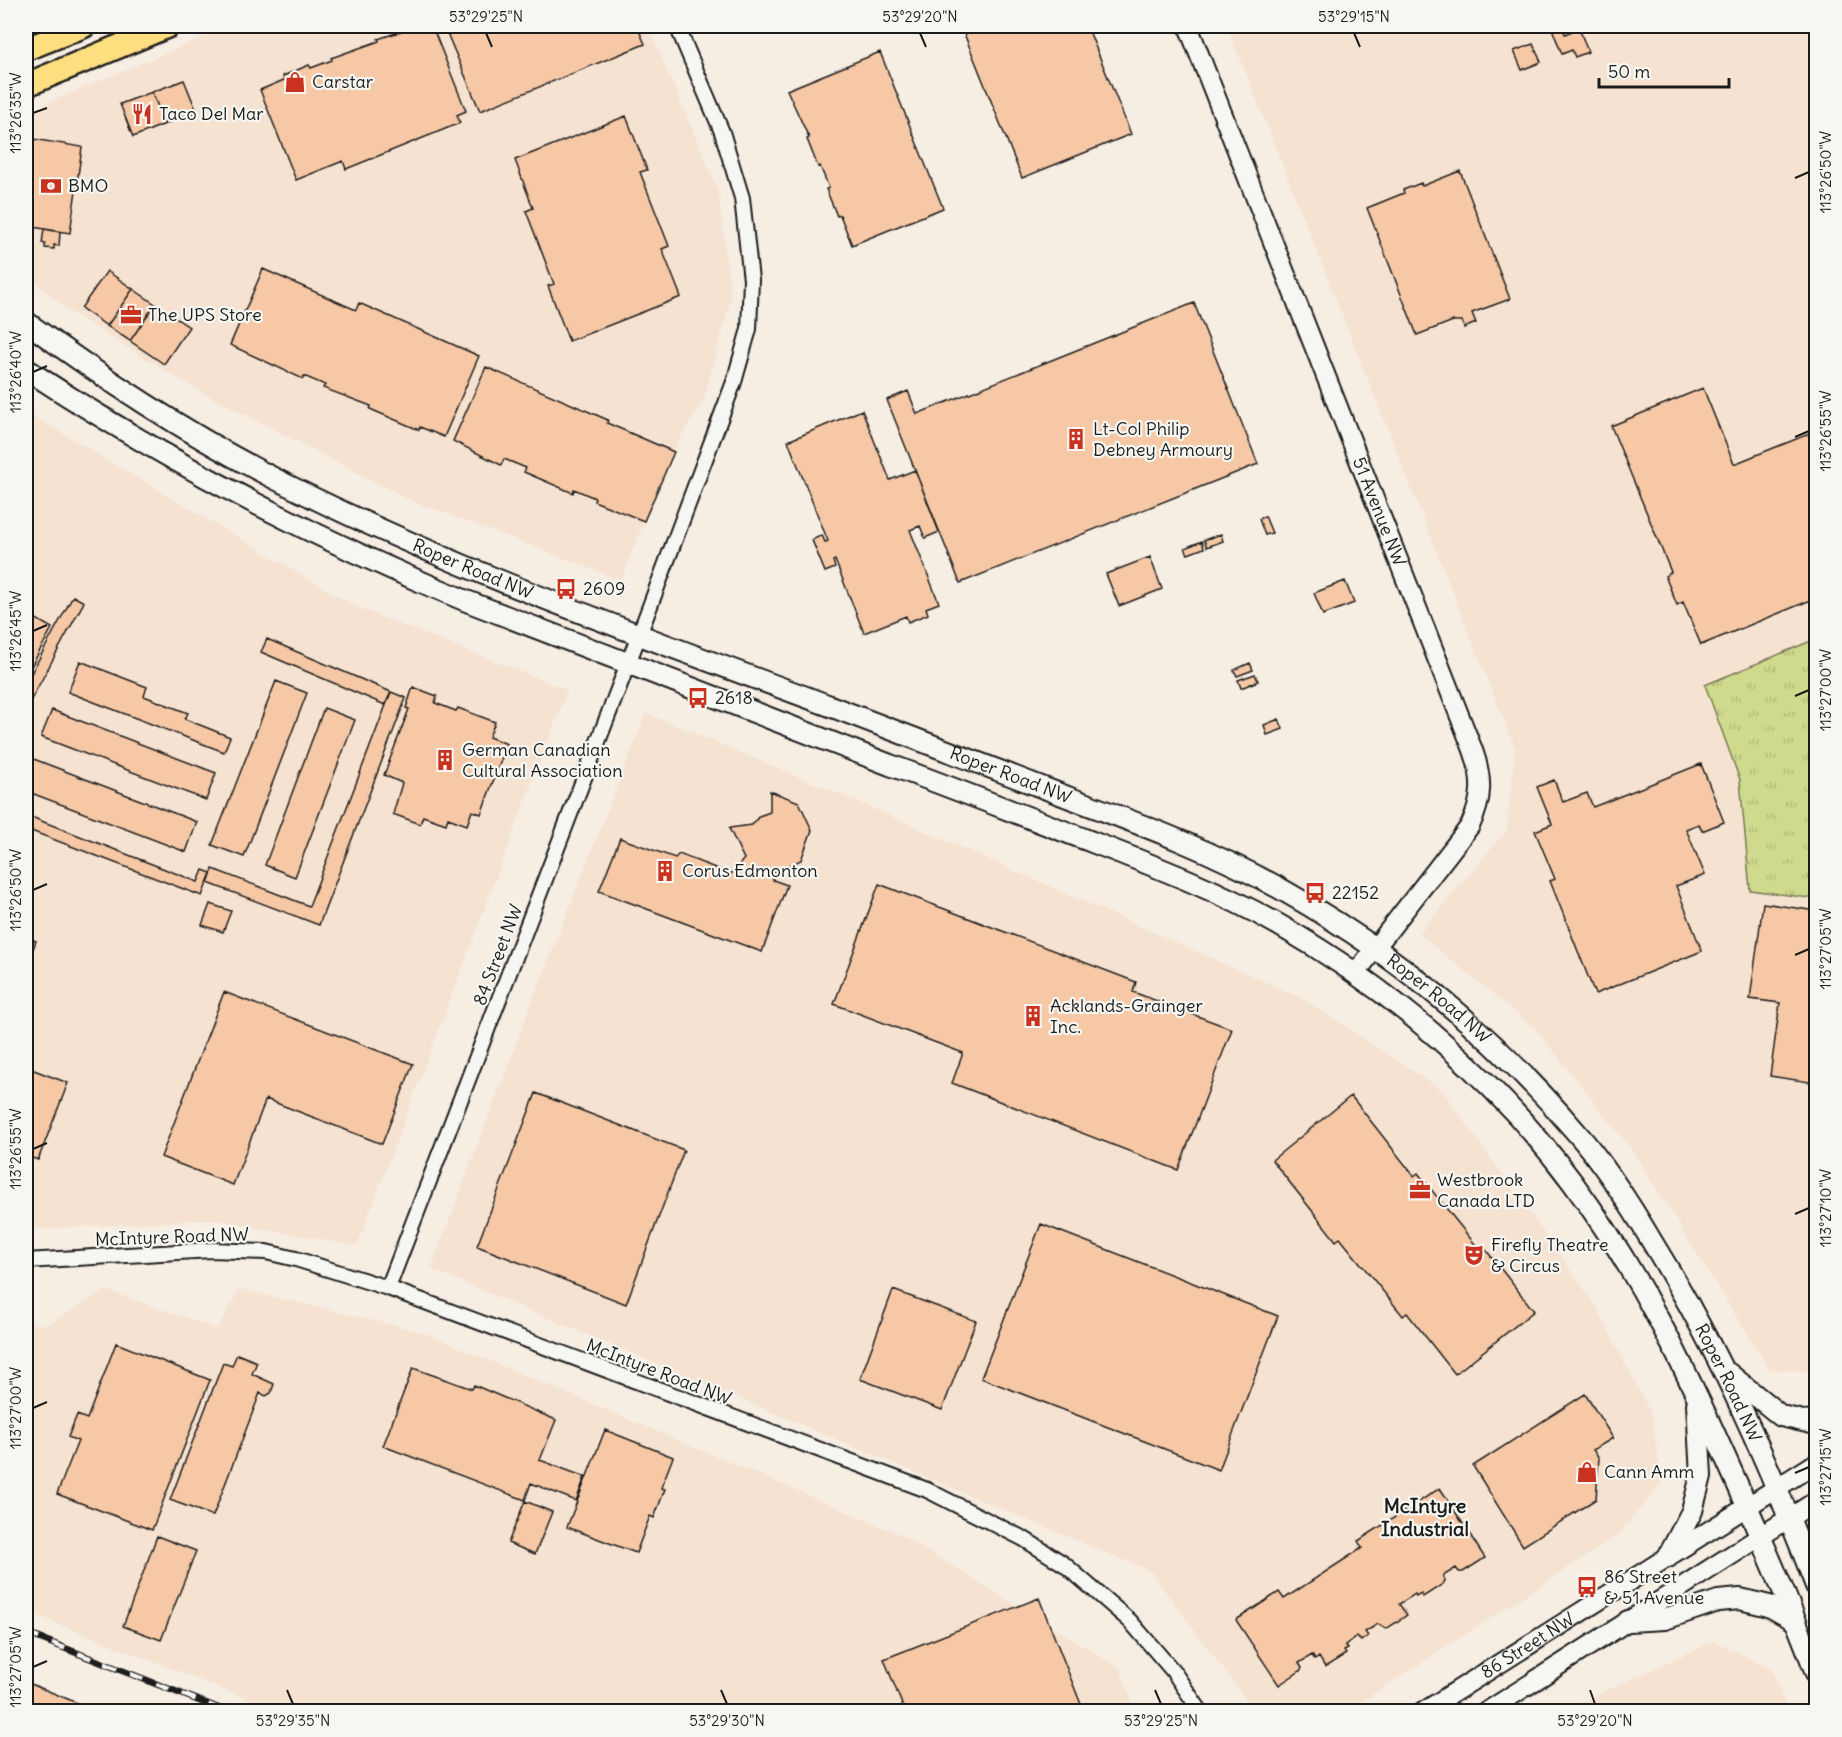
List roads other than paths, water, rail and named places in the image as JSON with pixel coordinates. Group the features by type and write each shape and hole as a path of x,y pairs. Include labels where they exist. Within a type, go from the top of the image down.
{"main road":[{"path":"26,49 84,26"},
{"path":"26,85 168,26"},
{"name":"Roper Road NW","path":"26,322 134,397 258,470 369,524 639,635 1108,812 1195,848 1282,889 1375,947 1461,1016 1508,1060 1578,1134 1644,1228 1724,1369 1776,1488"},
{"name":"Roper Road NW","path":"26,369 158,450 315,536 464,600 1162,869 1279,925 1355,974 1450,1050 1523,1123 1564,1171 1644,1289 1696,1390 1760,1537"},
{"path":"1724,1369 1781,1416 1816,1424"},
{"path":"1668,1557 1692,1510 1701,1476 1696,1390"},
{"path":"1776,1488 1816,1586"},
{"path":"1760,1537 1816,1673"},
{"path":"1628,1621 1665,1619 1718,1602 1740,1599 1769,1606 1796,1621"}],"street":[{"name":"84 Street NW","path":"388,1288 639,635 734,382 749,329 752,303 747,229 733,165 677,26"},
{"name":"51 Avenue NW","path":"1188,26 1469,739 1481,777 1481,800 1470,826 1355,974"},
{"name":"McIntyre Road NW","path":"26,1261 239,1250 297,1259 388,1288 927,1490 1024,1539 1064,1564 1114,1605 1173,1671 1201,1712"},
{"name":"86 Street NW","path":"1423,1712 1553,1627 1816,1463"},
{"name":"86 Street NW","path":"1486,1712 1816,1501"}],"railway":[{"path":"26,1633 228,1712"}],"place":[{"name":"Carstar","path":"295,82"},
{"name":"Taco Del Mar","path":"142,114"},
{"name":"BMO","path":"51,186"},
{"name":"The UPS Store","path":"131,315"},
{"name":"Lt-Col Philip Debney Armoury","path":"1076,439"},
{"name":"2609","path":"566,589"},
{"name":"2618","path":"698,698"},
{"name":"German Canadian Cultural Association","path":"445,760"},
{"name":"Corus Edmonton","path":"665,871"},
{"name":"22152","path":"1315,893"},
{"name":"Acklands-Grainger Inc.","path":"1033,1016"},
{"name":"Westbrook Canada LTD","path":"1420,1190"},
{"name":"Firefly Theatre & Circus","path":"1474,1255"},
{"name":"Cann Amm","path":"1587,1472"},
{"name":"86 Street & 51 Avenue","path":"1587,1587"}],"district":[{"name":"McIntyre Industrial","path":"1425,1518"}]}
